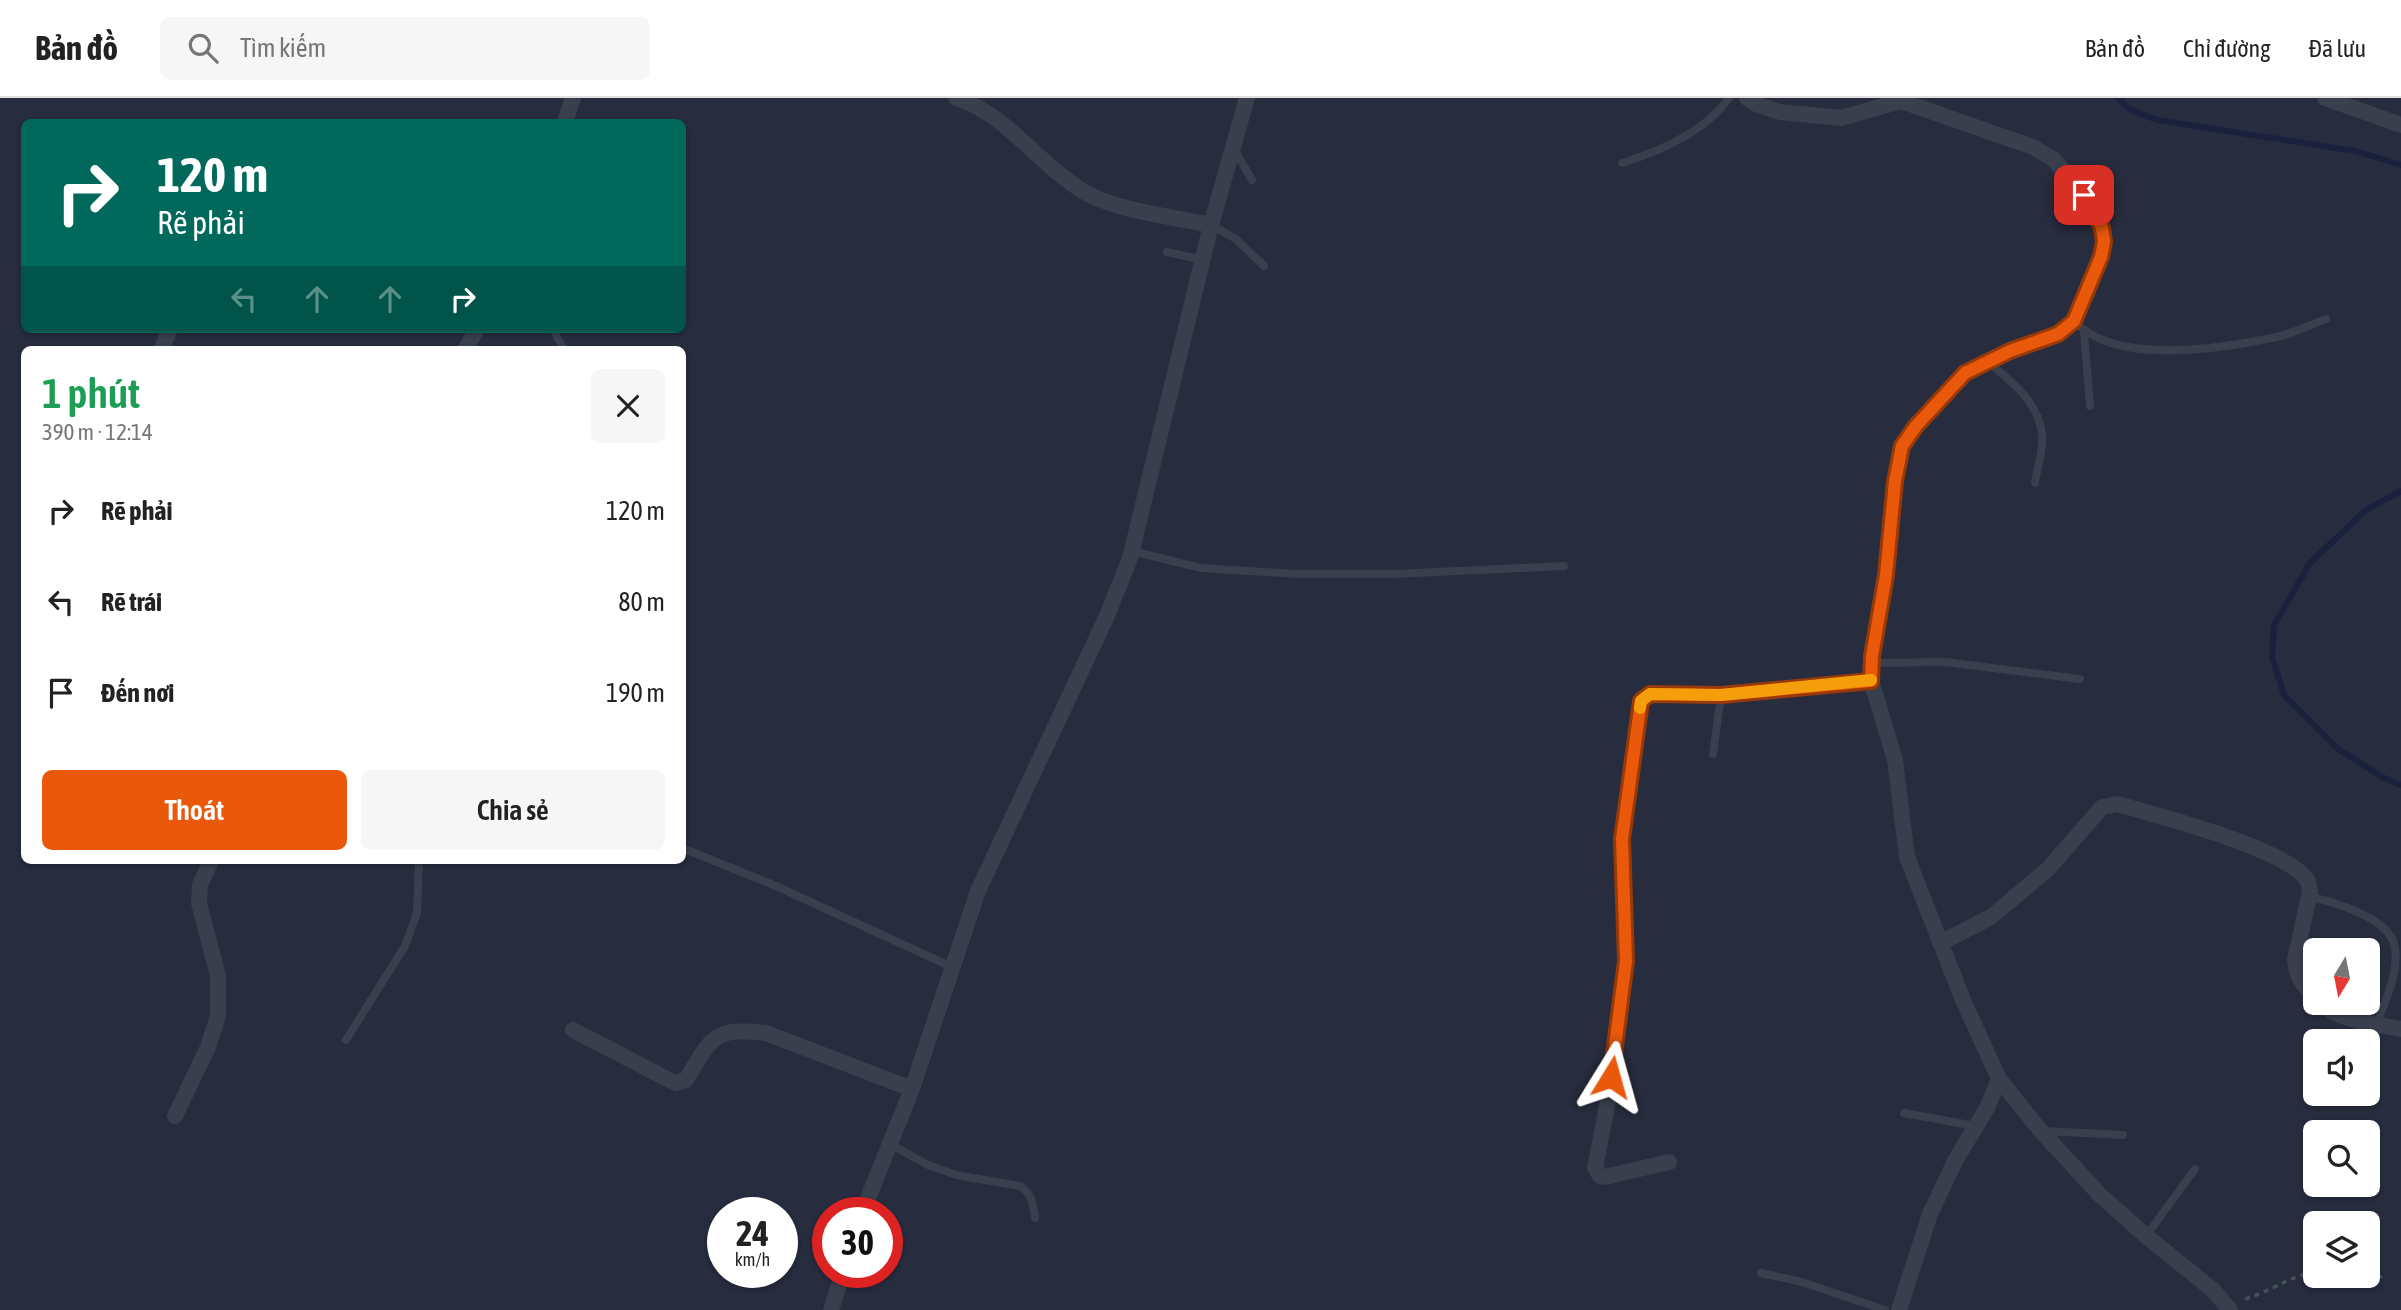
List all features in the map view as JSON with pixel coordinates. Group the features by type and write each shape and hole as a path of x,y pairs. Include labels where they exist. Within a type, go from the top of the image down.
{"street":[{"path":"566,119 573,98"},
{"path":"956,98 996,117 1069,182 1084,192 1117,205 1211,225"},
{"path":"868,1197 912,1089 978,891 1106,618 1132,551 1211,225 1247,98"},
{"path":"1747,98 1758,105 1780,112 1841,118 1902,99 2033,147 2053,159 2084,195 2102,228 2104,242 2101,257 2079,326 1987,361 1965,373 1916,426 1902,446 1895,481 1886,575 1871,681 1895,760 1904,846 1940,943 1999,1079 2040,1130 2100,1195 2213,1290 2229,1309"},
{"path":"2325,98 2401,125"},
{"path":"1669,1162 1605,1177 1600,1177 1595,1168 1608,1101 1626,961 1622,839 1641,701 1650,694 1721,695 1871,681"},
{"path":"1940,943 1981,924 2005,906 2048,869 2096,813 2107,804 2116,804 2195,827 2274,857 2303,875 2309,882 2309,897 2295,960 2295,971 2303,984"},
{"path":"175,1116 208,1047 218,1016 218,976 198,903 200,885 210,864"},
{"path":"2343,1015 2401,1029"},
{"path":"573,1030 675,1083 686,1080 707,1045 716,1036 724,1032 751,1031 766,1033 912,1089"},
{"path":"1899,1310 1930,1214 1955,1161 1987,1108 1999,1079"},
{"path":"831,1310 838,1288"}],"lane":[{"path":"1622,163 1674,143 1722,108 1729,98"},
{"path":"1233,147 1252,180"},
{"path":"1211,225 1236,239 1264,266"},
{"path":"1167,252 1203,260"},
{"path":"2079,326 2106,342 2147,350 2188,349 2284,335 2326,318"},
{"path":"2079,326 2090,406"},
{"path":"1987,361 2025,394 2036,412 2043,435 2035,483"},
{"path":"1132,551 1201,568 1297,574 1394,574 1564,566"},
{"path":"1872,663 1945,662 2080,679"},
{"path":"1713,754 1721,695"},
{"path":"686,850 776,886 954,968"},
{"path":"346,1040 404,946 417,913 419,864"},
{"path":"2309,897 2330,901 2363,916 2389,933 2393,941 2395,968 2377,1024"},
{"path":"1904,1113 1975,1126"},
{"path":"2040,1130 2123,1135"},
{"path":"890,1144 956,1175 1020,1186 1027,1190 1032,1200 1035,1218"},
{"path":"2146,1236 2194,1168"},
{"path":"1761,1273 1802,1282 1885,1310"}],"path":[{"path":"2229,1309 2277,1284 2303,1275"},
{"path":"2380,1277 2387,1278"}],"waterway":[{"path":"2118,98 2129,109 2157,120 2355,151 2401,165"},
{"path":"2401,491 2366,510 2310,563 2274,625 2272,657 2284,695 2338,749 2384,778 2401,785"}],"slow traffic":[{"path":"1640,708 1641,701 1650,694 1721,695 1871,680"}],"route":[{"path":"1611,1077 1626,961 1622,839 1641,701 1650,694 1721,695 1871,681 1872,656 1886,575 1895,481 1902,446 1916,426 1965,373 2010,351 2058,334 2074,321 2101,257 2104,242 2102,228 2084,195"}]}
